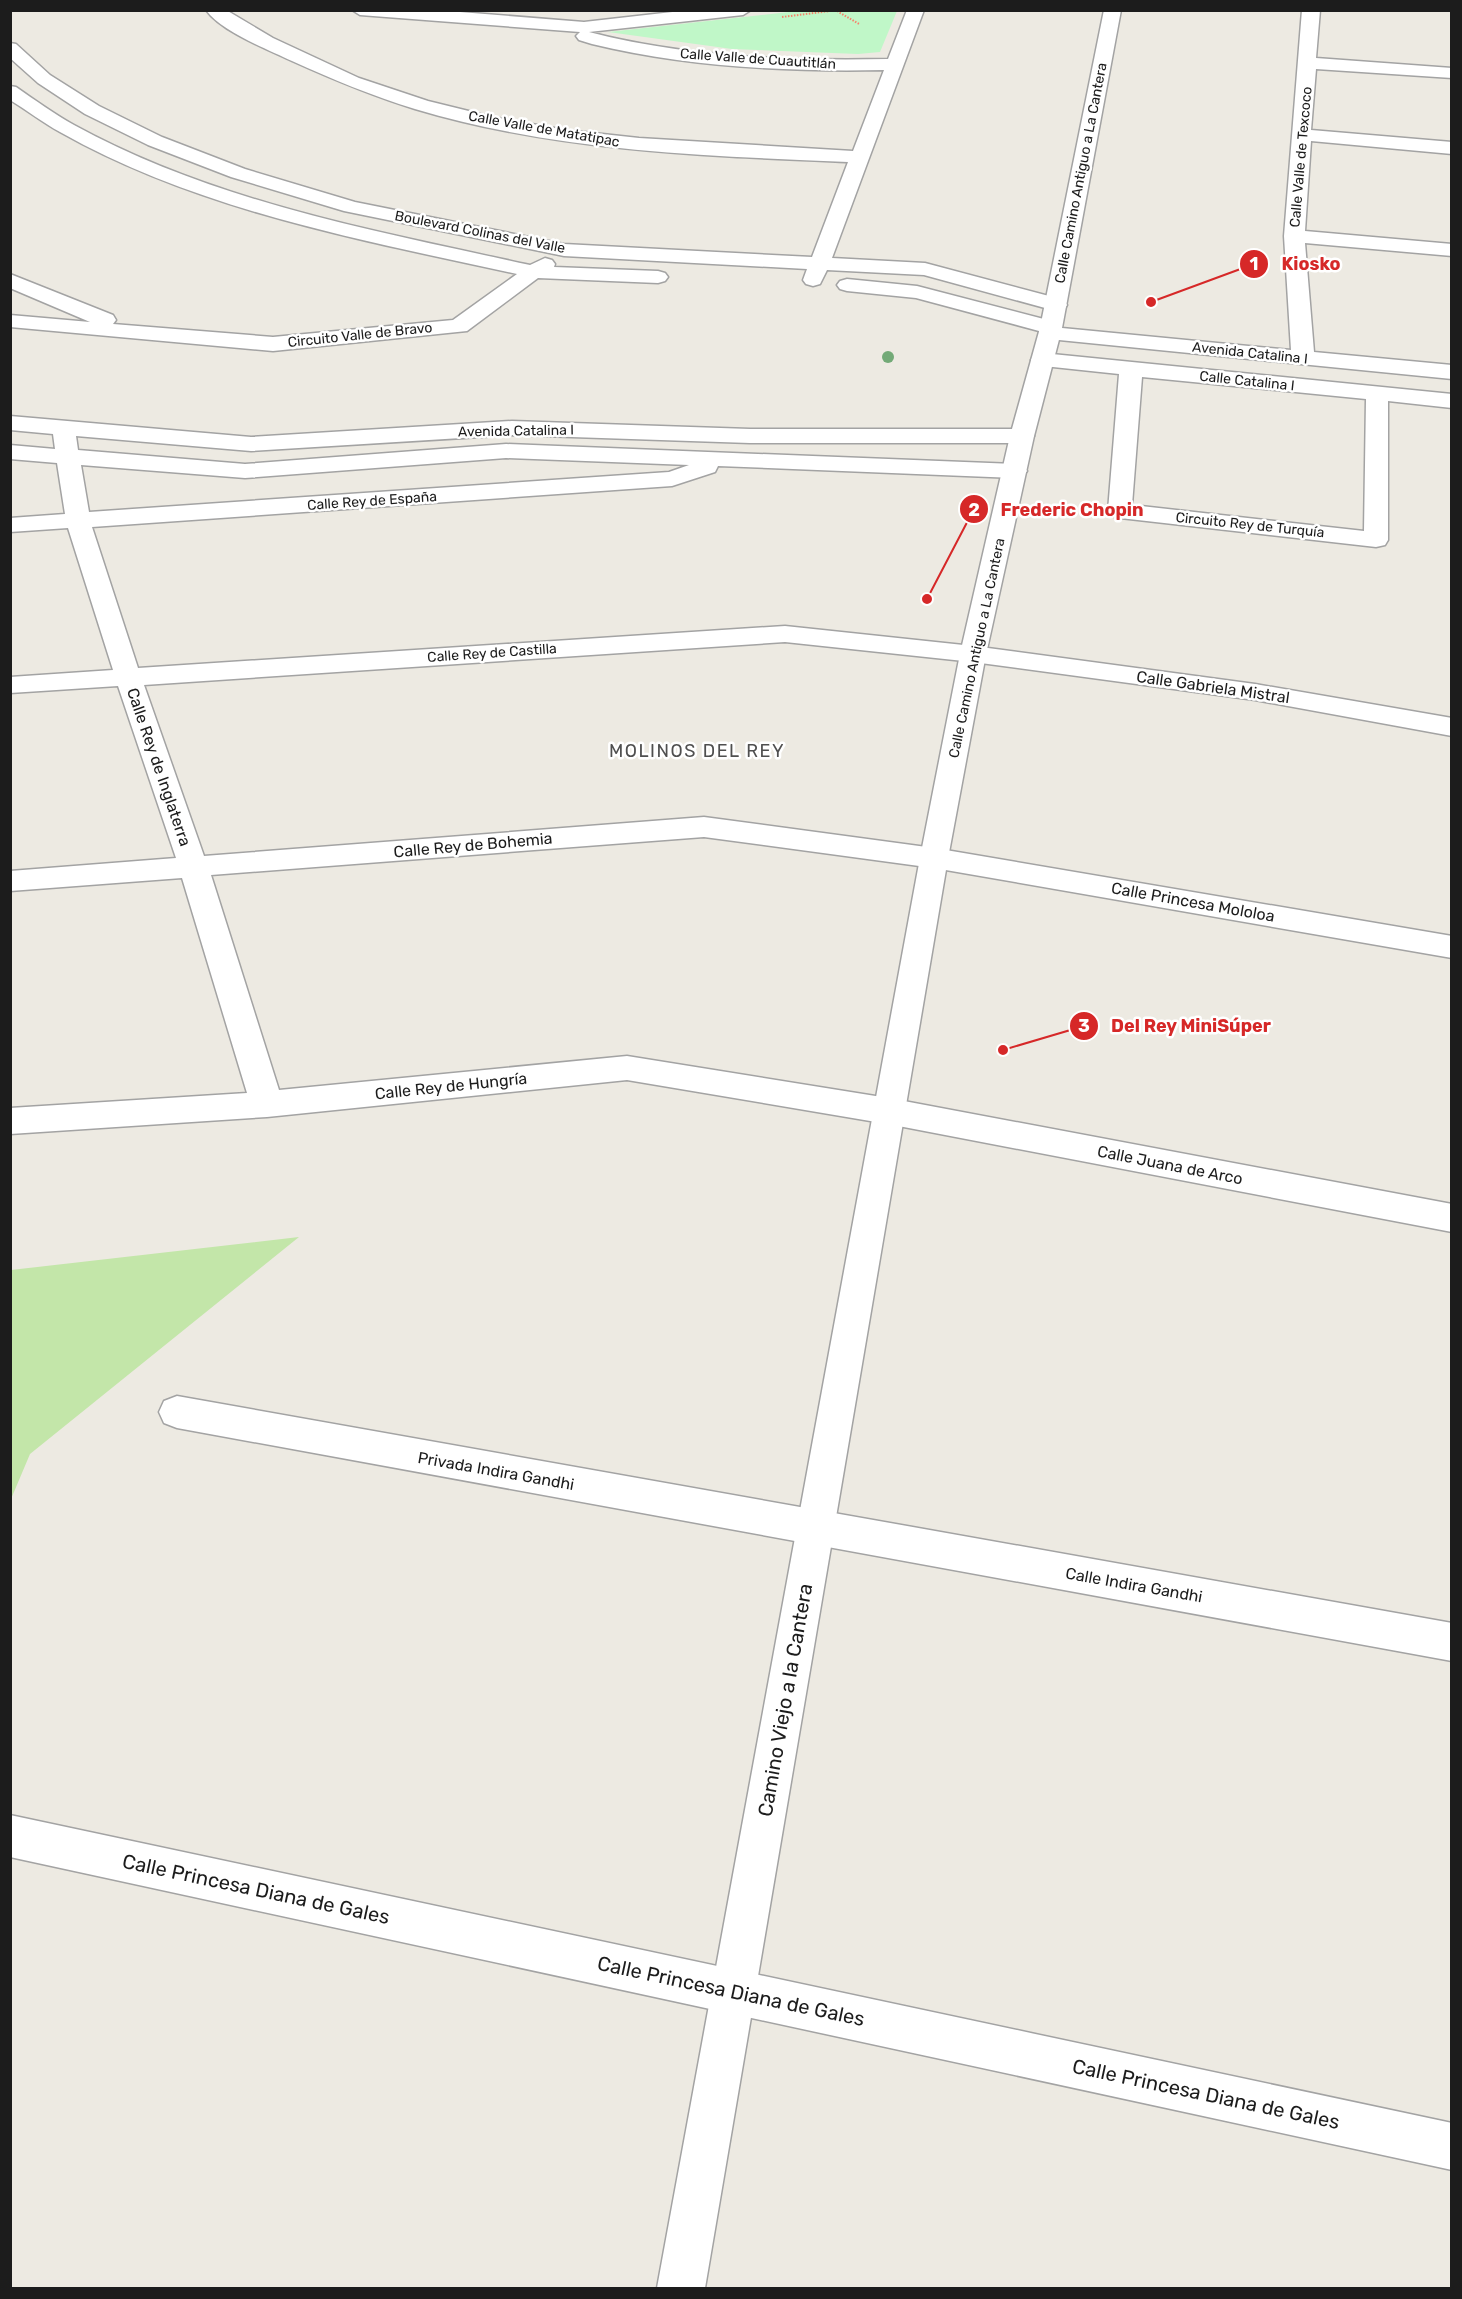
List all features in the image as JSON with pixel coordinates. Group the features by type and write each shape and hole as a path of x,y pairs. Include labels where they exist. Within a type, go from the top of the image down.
{"street":[{"name":"Calle Valle de Matatipac","path":"214,10 248,32 328,74 398,98 486,122 586,140 695,151 860,158"},
{"path":"360,10 552,26 604,25 743,10"},
{"path":"812,282 916,10"},
{"name":"Calle Camino Antiguo a La Cantera","path":"888,1111 974,654 1022,436 1052,322 1113,10"},
{"name":"Calle Valle de Texcoco","path":"1303,358 1294,236 1309,63 1311,10"},
{"name":"Calle Valle de Cuautitlán","path":"552,26 611,43 742,61 896,64"},
{"name":"Boulevard Colinas del Valle","path":"10,48 44,79 92,110 155,141 238,173 351,207 564,250 820,261 925,269 1052,322"},
{"name":"Calle Valle de Texcoco","path":"1309,63 1452,73"},
{"path":"10,92 44,79"},
{"name":"Boulevard Colinas del Valle","path":"10,92 66,128 128,159 208,190 321,225 534,273 673,277"},
{"path":"1303,135 1452,148"},
{"path":"208,190 238,173"},
{"path":"1294,236 1452,250"},
{"name":"Circuito Valle de Bravo","path":"10,321 273,344 459,326 564,250"},
{"name":"Circuito Valle de Bravo","path":"10,280 132,331"},
{"path":"777,281 917,292 1052,322"},
{"name":"Avenida Catalina I","path":"1052,322 1303,358 1452,372"},
{"name":"Calle Catalina I","path":"1042,360 1452,401"},
{"name":"Circuito Rey de Turquía","path":"1131,369 1120,511 1376,540 1377,394"},
{"name":"Avenida Catalina I","path":"10,423 251,444 512,428 750,436 1022,436"},
{"name":"Calle Rey de Inglaterra","path":"63,427 78,521 128,677 194,868 267,1104"},
{"path":"729,459 750,436"},
{"name":"Avenida Catalina I","path":"10,452 245,471 506,451 1015,471"},
{"name":"Calle Rey de España","path":"10,525 672,479 729,459"},
{"name":"Calle Rey de Castilla","path":"10,686 785,634 974,654"},
{"name":"Calle Gabriela Mistral","path":"974,654 1255,692 1452,727"},
{"name":"Calle Rey de Bohemia","path":"10,881 704,826 934,858"},
{"name":"Calle Princesa Mololoa","path":"934,858 1452,947"},
{"name":"Calle Rey de Hungría","path":"10,1121 267,1104 627,1068 888,1111"},
{"name":"Calle Juana de Arco","path":"888,1111 1452,1218"},
{"name":"Camino Viejo a la Cantera","path":"681,2289 888,1111"},
{"name":"Privada Indira Gandhi","path":"177,1412 816,1529"},
{"name":"Calle Indira Gandhi","path":"816,1529 1452,1642"},
{"name":"Calle Princesa Diana de Gales","path":"10,1836 1452,2147"}],"path":[{"path":"837,11 863,27"}],"green space":[{"path":"798,11 897,11 880,52 858,54 732,49 608,32"},
{"path":"299,1237 30,1454 11,1499 11,1270"}],"place":[{"name":"Kiosko","path":"1151,302"},
{"name":"Frederic Chopin","path":"927,599"},
{"name":"Del Rey MiniSúper","path":"1003,1050"}],"district":[{"name":"MOLINOS DEL REY","path":"697,751"}]}
